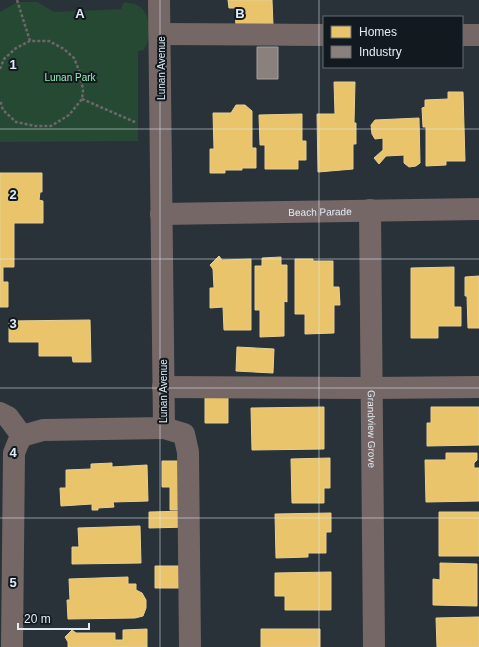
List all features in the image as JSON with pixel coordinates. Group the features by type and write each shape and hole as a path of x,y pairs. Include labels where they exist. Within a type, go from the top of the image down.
{"street":[{"name":"Lunan Avenue","path":"22,436 43,430 164,428 160,0"},
{"path":"161,34 323,35"},
{"path":"463,35 479,35"},
{"name":"Beach Parade","path":"161,214 479,209"},
{"name":"Grandview Grove","path":"370,210 374,647"},
{"path":"163,387 479,387"},
{"path":"0,413 8,417 22,436 14,453 12,647"},
{"path":"164,428 184,434 188,452 190,647"}],"path":[{"path":"17,0 30,41"},
{"path":"0,69 4,59 16,48 30,41 49,41 64,49 74,58 80,73 83,90 82,99 69,116 51,126 36,126 16,122 3,110 0,100"},
{"path":"82,99 161,134"}],"green space":[{"name":"Lunan Park","path":"17,2 37,2 54,12 121,9 124,2 135,4 142,8 148,19 149,32 147,45 144,50 138,51 138,141 0,142 0,12"}],"building: Homes":[{"path":"228,0 272,0 273,25 236,26 235,8 229,8"},
{"path":"334,82 355,82 354,123 356,123 356,144 353,144 353,169 318,172 317,114 335,114"},
{"path":"448,92 463,92 465,161 446,161 446,165 426,166 426,127 423,127 422,108 425,107 425,100 448,99"},
{"path":"236,105 245,105 252,111 252,148 256,148 256,168 225,170 225,173 210,173 210,149 214,149 213,113 231,113"},
{"path":"302,114 302,141 306,141 306,160 298,160 298,169 265,169 265,145 260,145 259,115"},
{"path":"419,118 420,163 416,166 409,167 404,163 404,155 386,156 379,164 374,158 383,150 383,138 375,139 372,134 371,125 375,120"},
{"path":"0,173 42,173 42,192 40,192 39,200 43,201 43,223 14,223 14,267 3,267 3,282 8,282 8,307 0,307"},
{"path":"219,256 222,260 251,259 251,330 224,330 223,307 210,308 210,288 214,288 213,269 210,265"},
{"path":"281,257 281,265 287,265 287,302 284,301 284,336 260,337 260,310 255,310 255,266 262,266 262,258"},
{"path":"295,259 333,261 333,287 339,287 340,305 334,305 334,333 305,334 305,314 295,314"},
{"path":"454,267 454,307 461,307 461,326 438,326 438,338 411,338 411,268"},
{"path":"479,276 479,328 468,328 465,277"},
{"path":"90,320 91,362 73,362 72,356 39,356 39,342 9,342 9,321"},
{"path":"237,347 274,349 273,373 236,371"},
{"path":"205,397 228,397 228,423 205,423"},
{"path":"324,407 324,449 252,450 251,408"},
{"path":"431,407 479,407 479,445 427,446 427,423 431,423"},
{"path":"446,453 477,453 477,460 474,463 474,468 479,468 479,501 426,502 425,460 446,460"},
{"path":"330,458 330,488 324,488 324,503 292,503 291,459"},
{"path":"162,461 187,461 187,510 170,510 170,487 162,487"},
{"path":"112,463 112,467 147,465 148,501 113,502 114,507 98,508 98,510 92,510 92,504 61,506 60,488 66,488 66,470 91,469 91,464"},
{"path":"188,511 188,527 149,528 149,512"},
{"path":"439,512 479,512 479,556 439,556"},
{"path":"331,513 331,532 326,532 326,553 308,553 308,557 276,558 275,514"},
{"path":"140,526 141,563 72,564 72,547 79,547 78,528"},
{"path":"440,563 477,564 477,606 433,605 433,579 440,580"},
{"path":"155,566 181,566 181,588 155,588"},
{"path":"331,572 331,610 285,610 285,596 275,596 275,573"},
{"path":"128,577 128,584 136,584 136,590 142,593 146,600 146,608 143,616 135,618 68,619 67,600 70,600 69,579"},
{"path":"479,617 479,647 437,647 436,618"},
{"path":"147,629 147,647 68,647 68,642 65,637 72,630 76,633 115,633 115,640 123,640 123,630"},
{"path":"261,629 320,629 320,647 261,647"}],"building: Industry":[{"path":"257,47 278,47 278,79 257,79"}]}
